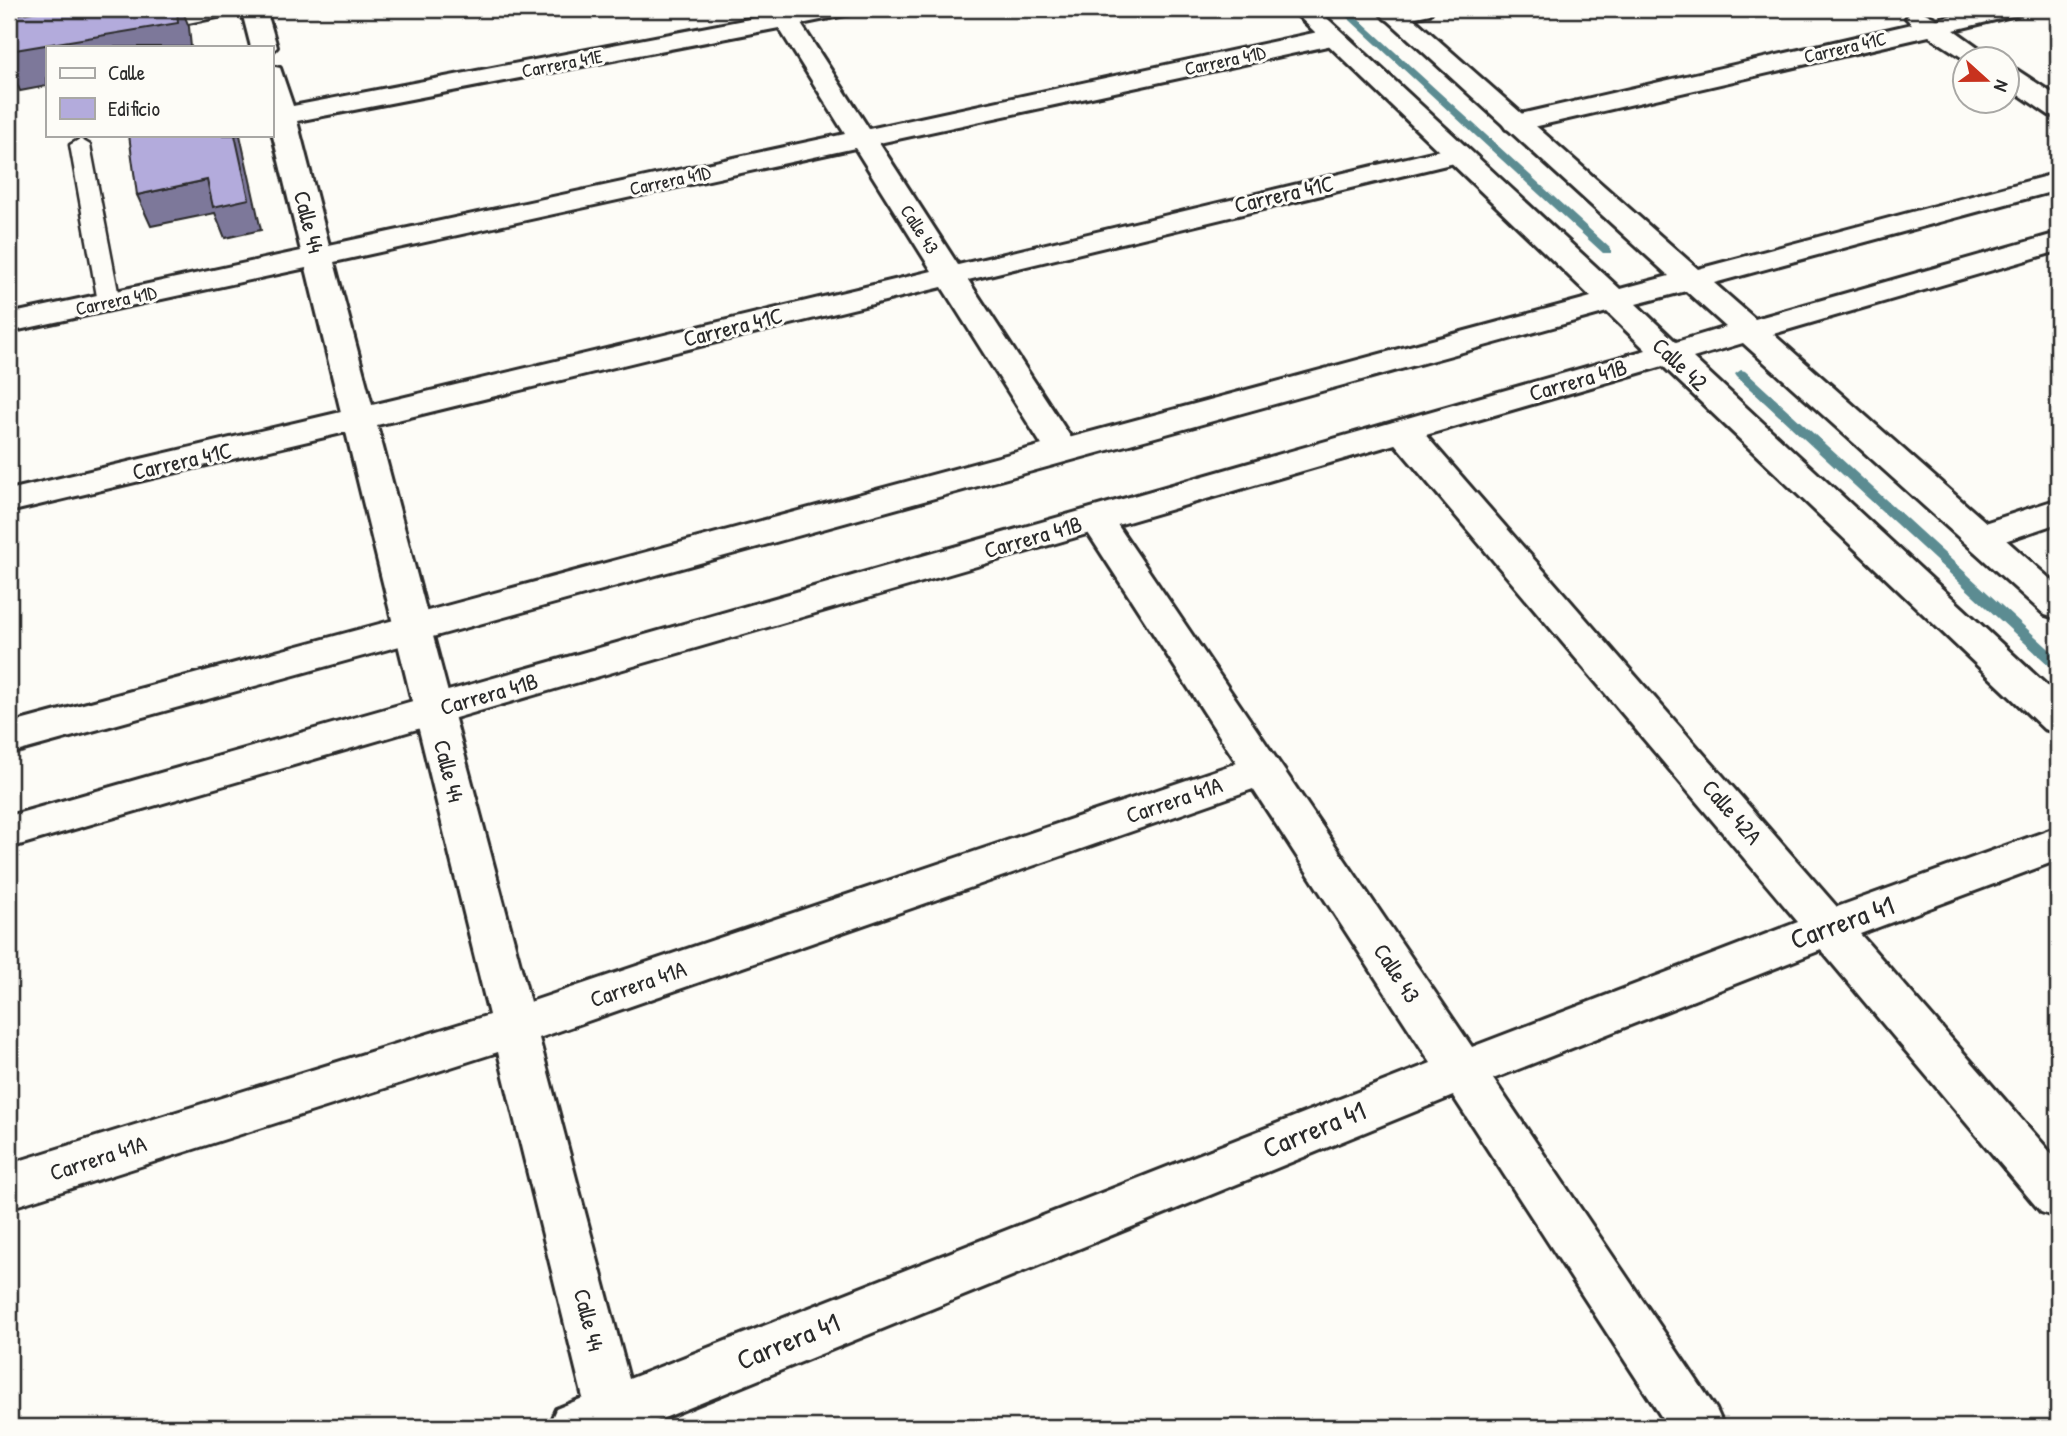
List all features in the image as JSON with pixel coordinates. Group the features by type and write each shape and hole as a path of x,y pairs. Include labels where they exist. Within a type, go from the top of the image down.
{"street":[{"path":"114,30 232,9"},
{"path":"254,9 264,46"},
{"name":"Carrera 41E","path":"282,116 783,14 841,9"},
{"name":"Calle 42","path":"1303,9 2058,719"},
{"path":"1906,9 1962,46"},
{"name":"Carrera 41C","path":"1516,123 2011,9"},
{"path":"1401,11 1516,123 2058,606"},
{"name":"Calle 43","path":"783,14 1062,450"},
{"name":"Carrera 41D","path":"9,323 1332,37"},
{"name":"Calle 44","path":"273,82 514,1027 601,1422"},
{"path":"2022,86 2058,109"},
{"name":"Carrera 41C","path":"9,500 359,419 948,274 1457,154"},
{"path":"9,739 1062,450 2058,181"},
{"name":"Carrera 41B","path":"9,832 2058,242"},
{"name":"Calle 42A","path":"1403,431 1830,925 2058,1195"},
{"path":"1981,537 2058,511"},
{"name":"Calle 43","path":"1096,519 1698,1427"},
{"name":"Carrera 41A","path":"9,1186 514,1027 1262,770"},
{"name":"Carrera 41","path":"601,1422 1461,1070 1830,925 2058,843"}],"lane":[{"path":"80,145 109,302"}],"building":[{"path":"51,9 177,9 178,23 9,51 9,16"},
{"path":"129,136 235,136 249,199 213,207 207,180 137,195"}],"waterway":[{"path":"1343,9 1607,251"},
{"path":"1741,374 2058,665"}]}
